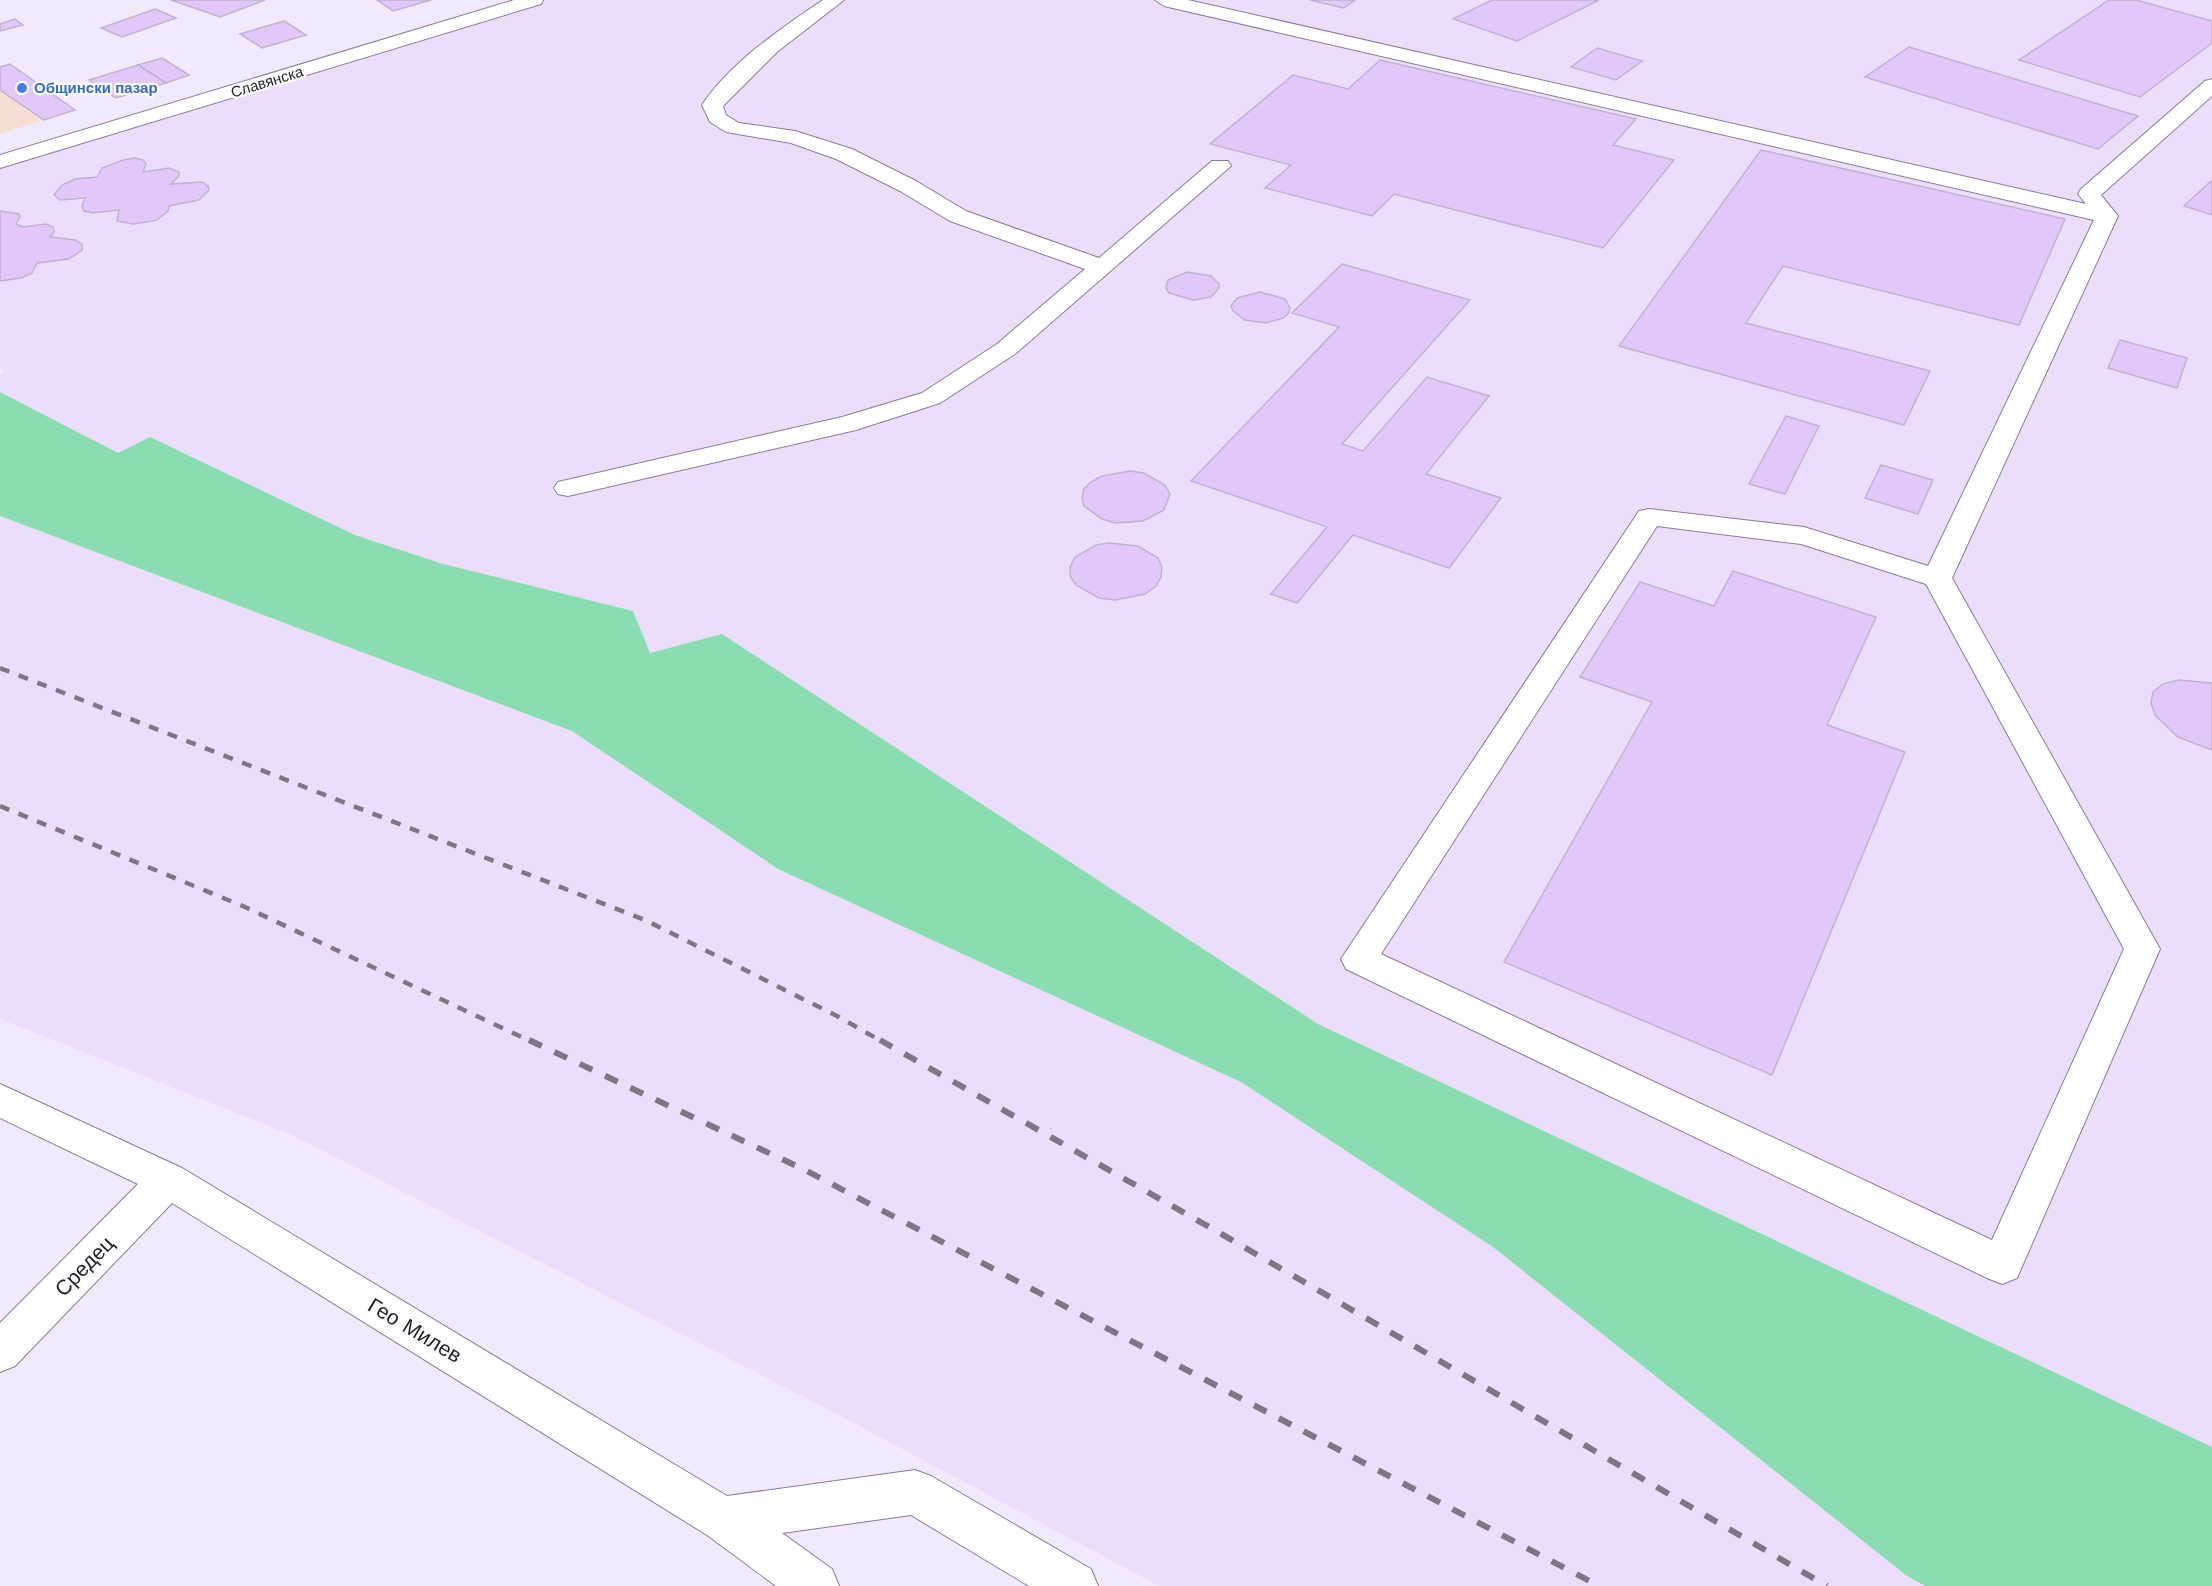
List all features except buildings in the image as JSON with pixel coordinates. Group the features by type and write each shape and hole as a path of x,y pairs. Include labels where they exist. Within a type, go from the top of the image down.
{"street":[{"name":"Славянска","path":"0,162 534,0"},
{"path":"835,0 791,30 741,71 712,105 717,118 733,128 795,137 844,154 908,186 958,216 1102,267"},
{"path":"1164,0 2107,216"},
{"path":"2107,216 2089,194 2212,85"},
{"path":"568,488 847,424 931,398 1006,349 1220,166"},
{"path":"1937,578 2107,216"},
{"path":"1650,517 1804,536 1937,578 2142,949 2002,1265 1359,959 1650,517"},
{"name":"Гео Милев","path":"0,1100 168,1180 723,1519 815,1586"},
{"name":"Средец","path":"0,1353 168,1180"},
{"path":"723,1519 915,1492 1074,1586"}],"shaded area":[{"path":"534,0 2212,0 2212,1447 1318,1024 722,634 650,653 443,564 355,535 150,437 118,453 0,392 0,374 5,371 0,367 0,162"},
{"name":"Общински пазар","path":"10,64 75,110 0,134 0,67"},
{"path":"0,516 572,731 778,869 1241,1082 1493,1247 1907,1576 1925,1586 1159,1586 816,1403 296,1137 0,1019"}],"green space":[{"path":"0,392 118,453 150,437 355,535 443,564 633,611 650,653 722,634 1318,1024 2212,1447 2212,1586 1925,1586 1907,1576 1493,1247 1241,1082 778,869 572,731 0,516"}],"railway":[{"path":"0,668 645,920 837,1016 883,1042"},
{"path":"0,806 245,907 532,1042"},
{"path":"529,1040 805,1170 1599,1586"},
{"path":"880,1040 1218,1232 1827,1586"}],"place":[{"name":"Общински пазар","path":"22,88"}]}
